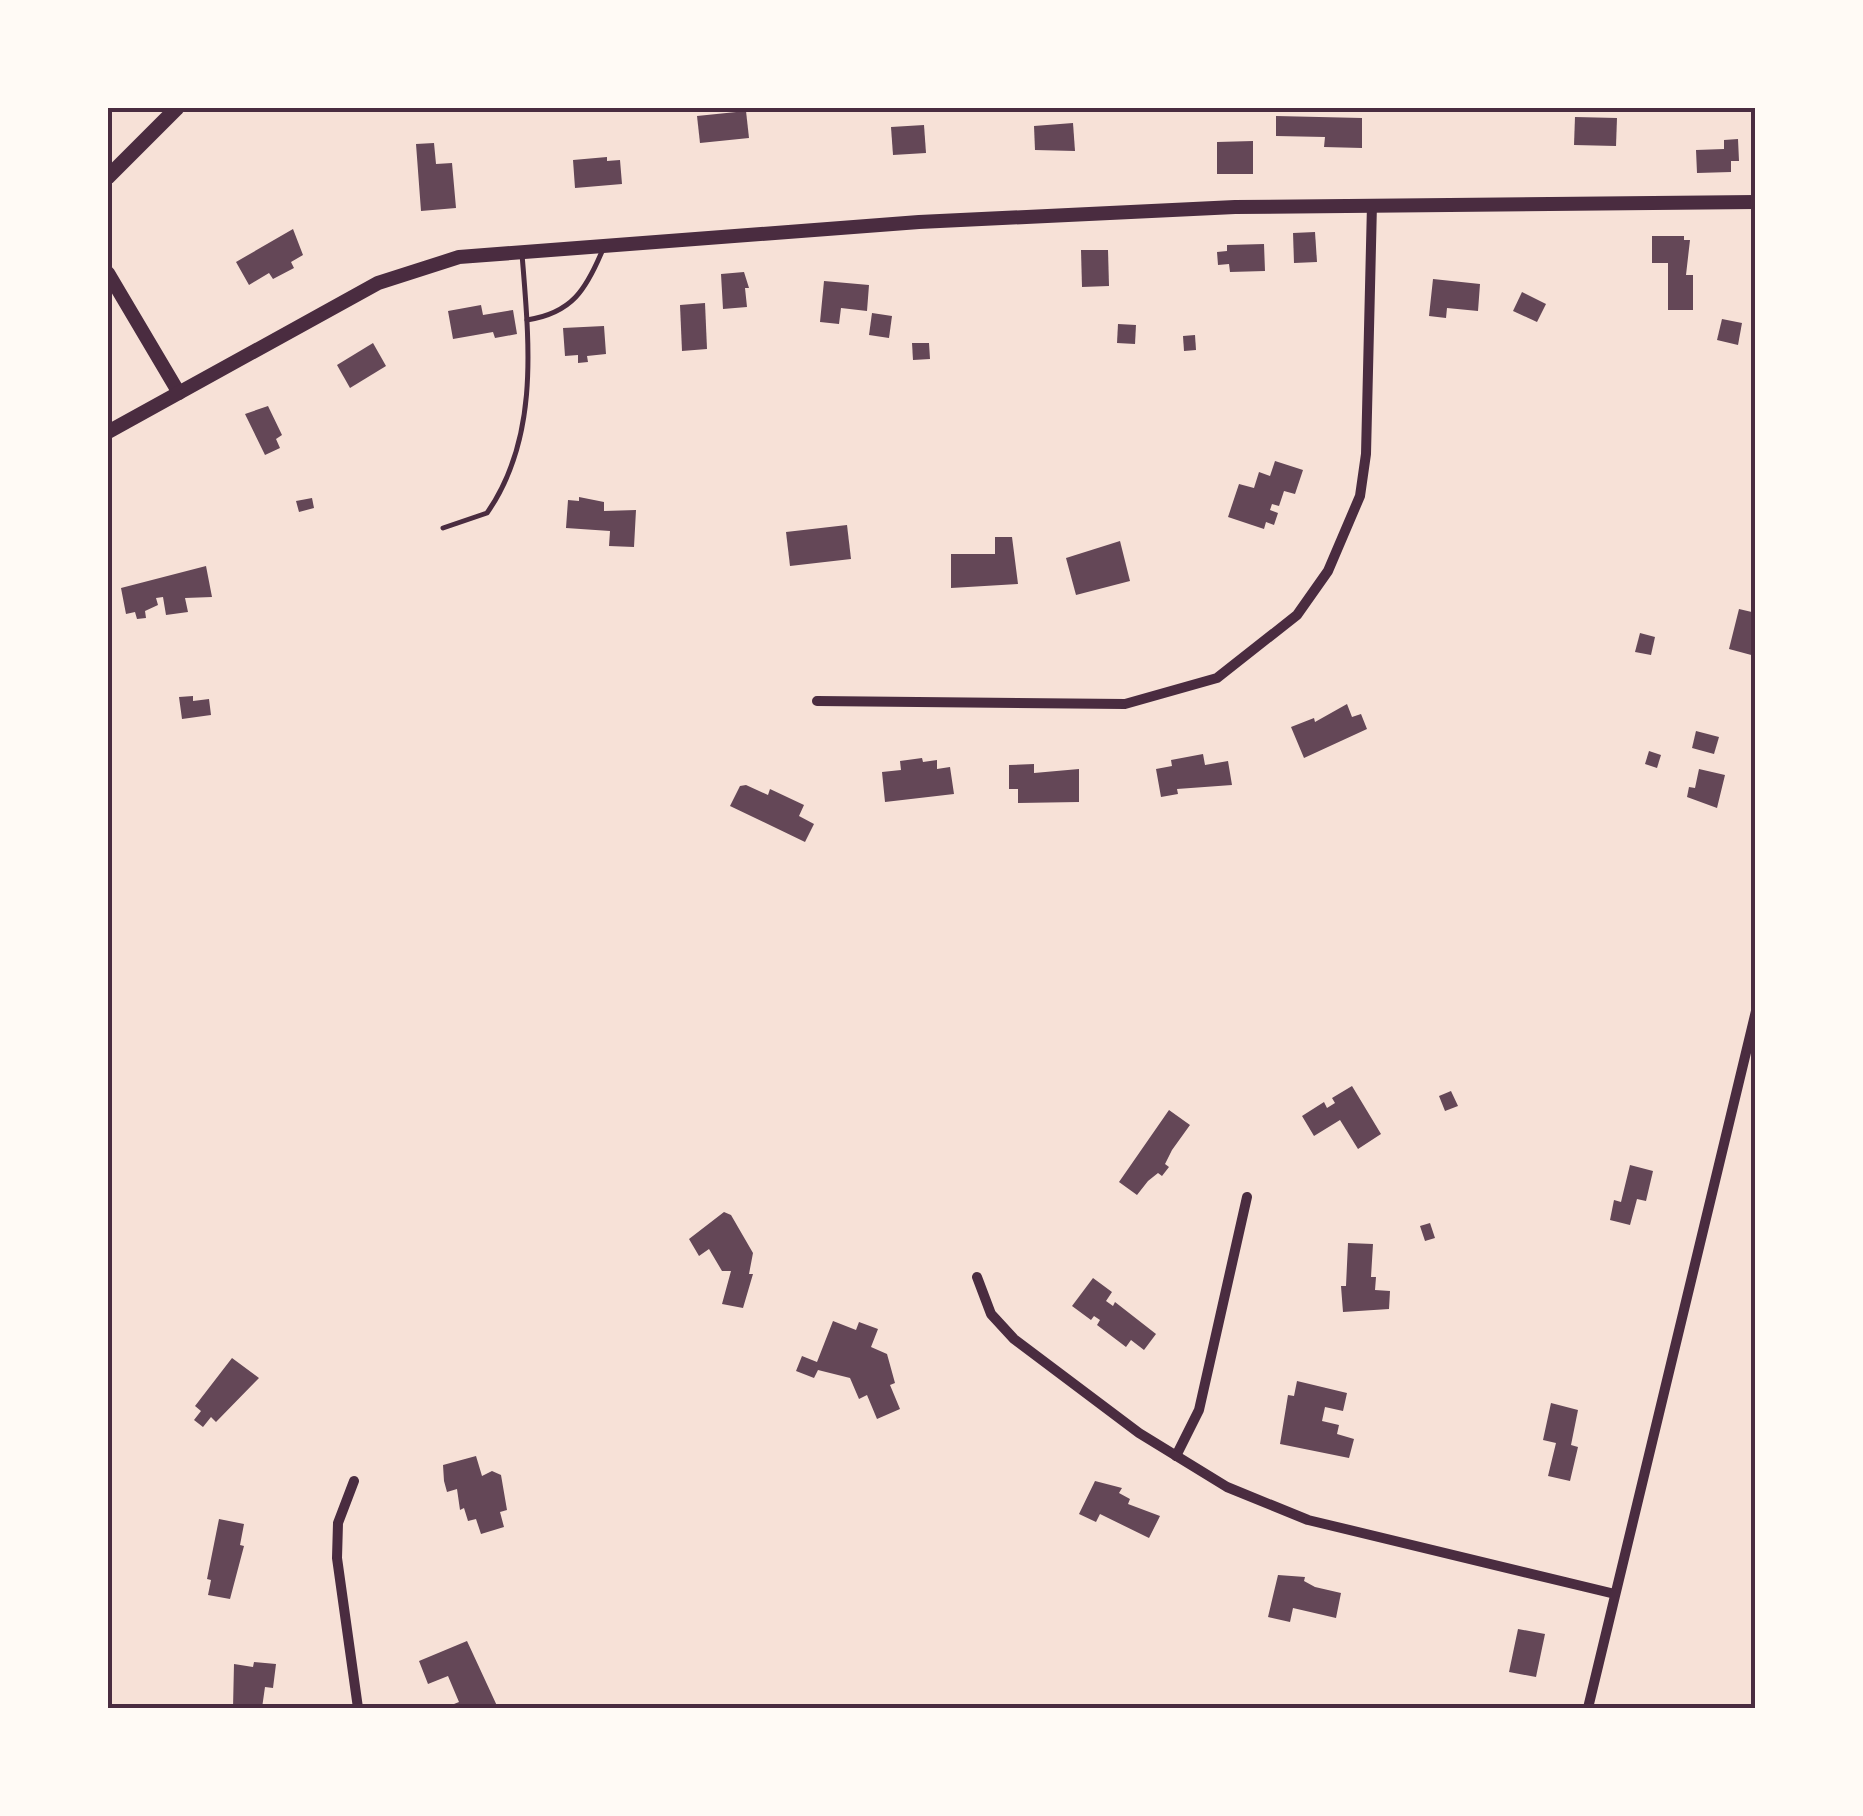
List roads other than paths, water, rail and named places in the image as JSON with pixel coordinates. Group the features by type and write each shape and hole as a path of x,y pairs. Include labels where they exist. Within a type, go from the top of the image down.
{"main road":[{"path":"108,177 177,108"}],"street":[{"path":"108,432 378,284 459,256 919,222 1372,204 1756,202"},
{"path":"816,701 1125,704 1217,678 1285,626 1328,571 1360,496 1366,454 1372,204"},
{"path":"108,273 180,393"},
{"path":"1588,1708 1756,1011"},
{"path":"1176,1456 1199,1410 1246,1197"},
{"path":"977,1277 1001,1328 1176,1456 1227,1486 1308,1520 1615,1594"},
{"path":"354,1481 338,1524 337,1558 358,1708"}],"lane":[{"path":"527,320 558,315 590,280 604,245"},
{"path":"444,528 487,513 518,454 529,364 522,251"}]}
